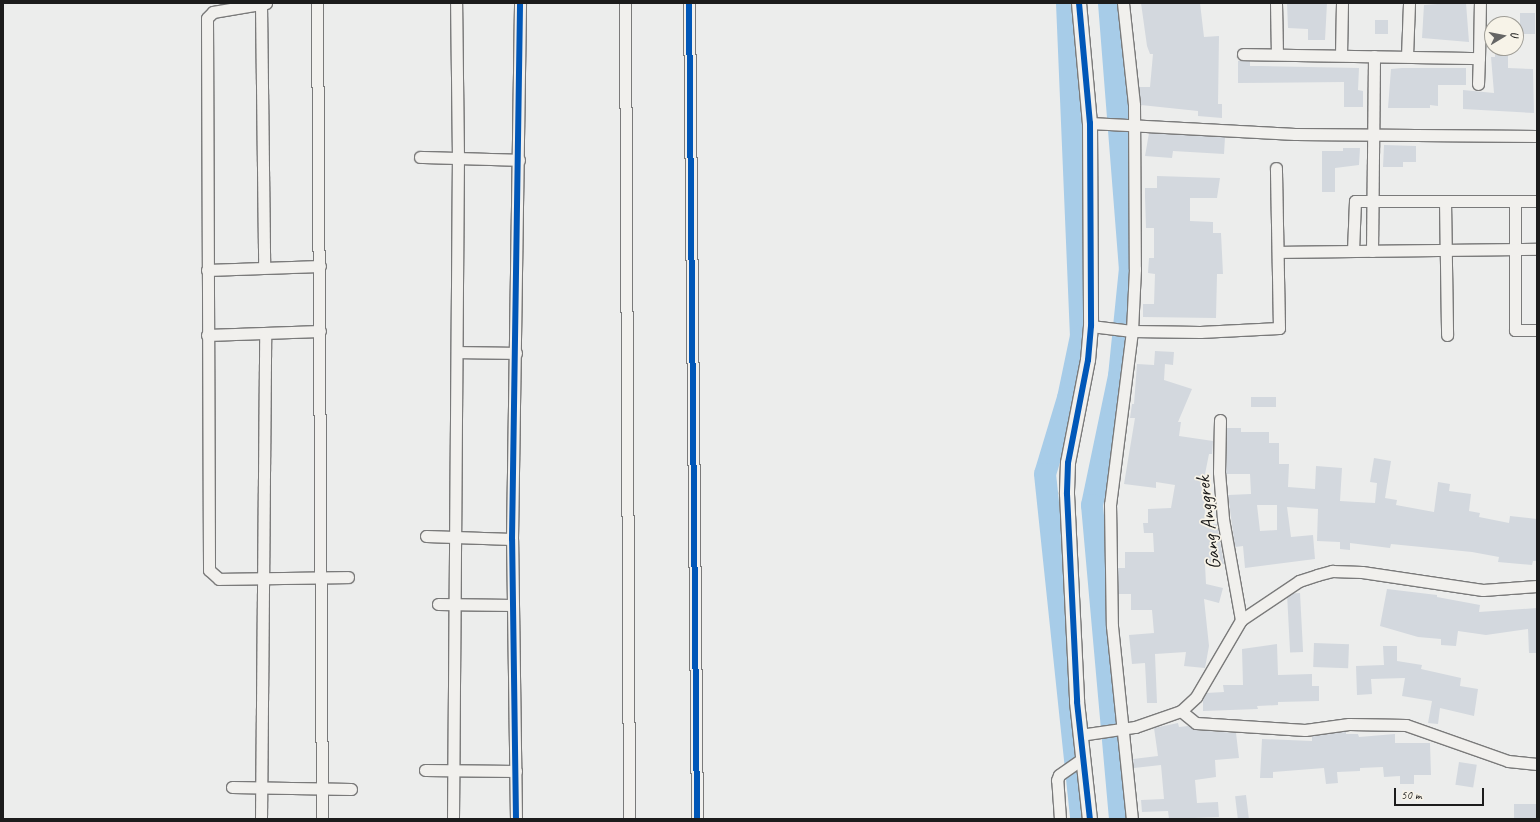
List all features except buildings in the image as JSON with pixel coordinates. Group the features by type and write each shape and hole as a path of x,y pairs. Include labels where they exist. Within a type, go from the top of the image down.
{"street":[{"path":"264,267 264,3 212,12 208,18 206,270 209,570 219,579 262,576 348,577"},
{"path":"318,3 322,819"},
{"path":"453,819 455,770 455,604 453,537 458,352 456,3"},
{"path":"516,819 512,539 519,160 520,3"},
{"path":"625,3 629,819"},
{"path":"689,3 697,819"},
{"path":"1060,819 1056,780 1077,762 1087,734 1067,479 1091,326 1096,123 1079,3"},
{"path":"1123,3 1131,124 1129,330 1110,504 1112,626 1117,730 1132,819"},
{"path":"1276,3 1277,54"},
{"path":"1341,55 1342,3"},
{"path":"1407,56 1409,3"},
{"path":"1478,84 1480,3"},
{"path":"1243,54 1479,58"},
{"path":"1372,251 1374,56"},
{"path":"1096,123 1295,134 1537,136"},
{"path":"420,157 519,160"},
{"path":"1091,326 1129,330 1200,332 1279,328 1276,168"},
{"path":"1353,251 1355,201 1537,201"},
{"path":"1445,201 1447,335"},
{"path":"1515,201 1515,330 1537,330"},
{"path":"1278,252 1537,249"},
{"path":"206,270 320,266"},
{"path":"207,335 320,331"},
{"path":"261,819 265,333"},
{"path":"458,352 516,353"},
{"name":"Gang Anggrek","path":"1220,420 1221,500 1241,620"},
{"path":"426,536 512,539"},
{"path":"1087,734 1117,730 1181,711 1196,697 1241,620 1299,582 1332,571 1362,572 1483,590 1537,586"},
{"path":"438,604 513,605"},
{"path":"1181,711 1196,723 1305,730 1349,724 1406,725 1508,761 1537,764"},
{"path":"1077,762 1090,819"},
{"path":"425,770 516,772"},
{"path":"232,787 322,788 351,790"}],"waterway":[{"path":"1067,3 1081,336 1068,398 1045,474 1081,819"},
{"path":"1109,3 1130,268 1119,376 1092,505 1120,819"}],"cycle path":[{"path":"516,819 512,539 520,3"},
{"path":"689,3 697,819"},
{"path":"1079,3 1090,123 1091,326 1088,360 1068,463 1067,494 1077,702 1090,819"}]}
